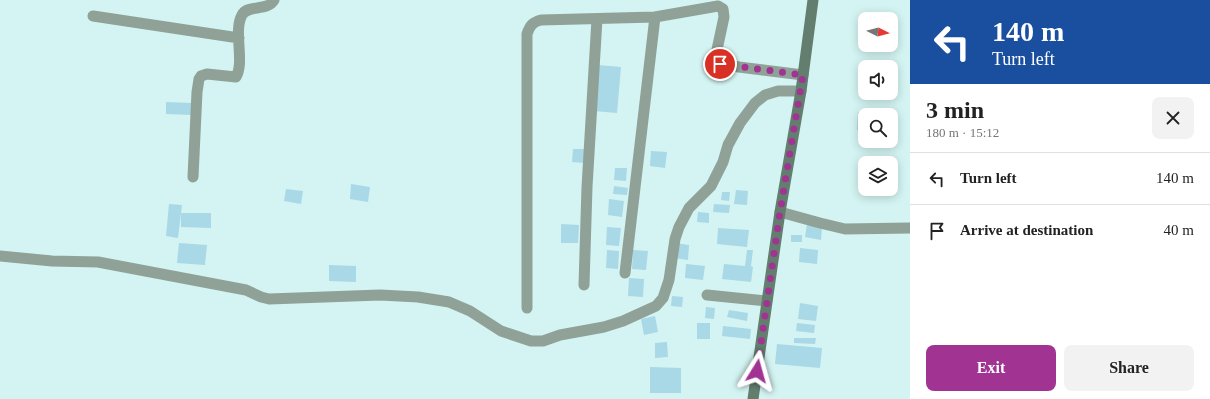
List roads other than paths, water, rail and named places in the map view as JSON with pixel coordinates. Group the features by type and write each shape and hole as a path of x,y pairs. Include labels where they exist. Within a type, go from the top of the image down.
{"main road":[{"path":"753,399 780,212 801,91 813,0"}],"street":[{"path":"193,177 197,92 199,79 201,76 207,74 236,77 239,69 240,19 245,11 270,5 274,0"},
{"path":"527,308 527,34 530,25 541,20 655,18 718,6 723,9 724,16 715,59 717,63 803,75"},
{"path":"93,16 239,38"},
{"path":"625,273 655,18"},
{"path":"584,285 587,187 597,19"},
{"path":"0,256 52,261 98,262 246,290 269,299 380,295 418,297 449,302 470,311 508,333 531,341 543,341 560,335 604,327 623,321 656,306 663,298 667,288 675,239 679,227 689,208 711,186 723,162 728,145 740,123 755,103 765,95 778,91 801,91"},
{"path":"780,212 846,229 910,228"},
{"path":"708,295 767,301"}]}
